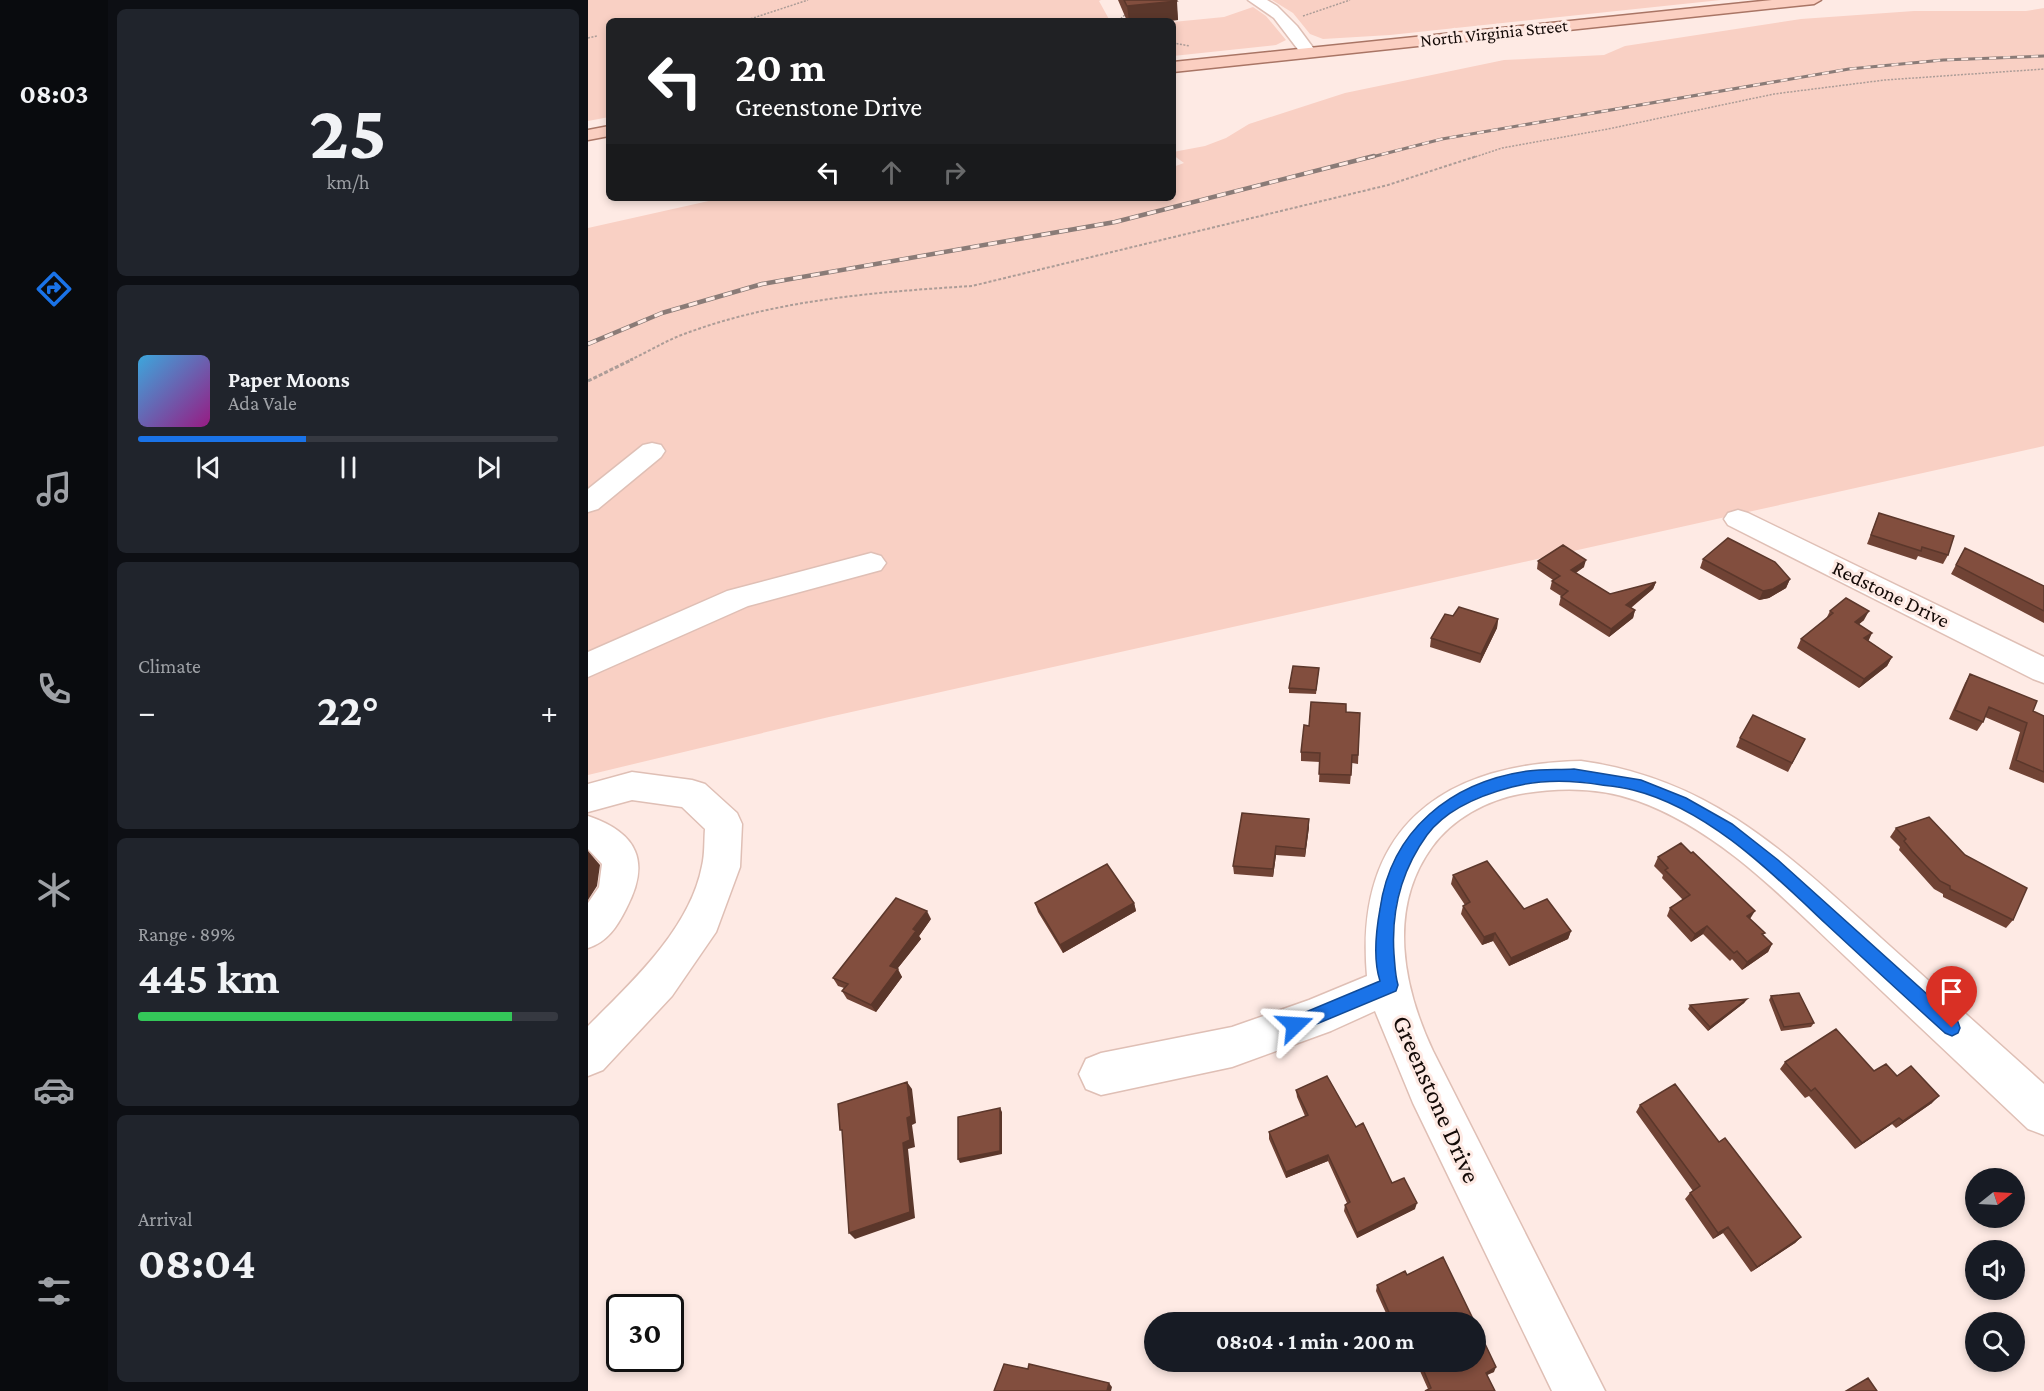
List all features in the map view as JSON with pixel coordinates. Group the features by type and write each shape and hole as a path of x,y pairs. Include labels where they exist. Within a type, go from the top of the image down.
{"main road":[{"name":"North Virginia Street","path":"1176,67 1814,0"},
{"path":"588,135 606,132"}],"street":[{"path":"1255,0 1276,11 1309,53"},
{"path":"588,503 652,451"},
{"name":"Redstone Drive","path":"1738,519 2044,671"},
{"path":"588,665 738,598 871,563"},
{"name":"Greenstone Drive","path":"1580,1391 1505,1250 1401,1026 1387,977 1384,933 1390,890 1406,852 1427,824 1454,803 1488,788 1527,777 1574,774 1636,784 1680,803 1726,829 1773,865 2044,1113"},
{"path":"588,798 632,786 692,794 724,824 721,867 702,920 658,983 588,1056"},
{"path":"588,831 604,838 617,851 622,868 618,890 606,912 588,931"},
{"path":"1101,1074 1232,1047 1316,1017 1390,985"}],"path":[{"path":"753,18 808,0"},
{"path":"1285,21 1350,0"},
{"path":"1119,18 1126,14"},
{"path":"588,38 597,36"},
{"path":"588,381 683,334 786,305 910,290 972,286 1388,184 1502,148 1608,129 1774,94 1885,80 2044,69"}],"shaded area":[{"path":"588,0 1101,0 1099,1 1108,18 606,18 606,118 588,121"},
{"path":"1272,0 1721,0 1390,35 1323,39 1310,34 1293,13"},
{"path":"1253,7 1266,16 1286,40 1276,45 1176,56 1176,22 1224,17"},
{"path":"2044,8 2044,446 829,717 588,775 588,228 709,201 1176,201 1176,166 1184,163 1176,157 1176,151 1205,146 1226,138 1249,124 1345,93 1504,60 1604,55 1625,46 1801,19 1914,11 2026,11"}],"building":[{"path":"1124,0 1176,0 1177,1 1127,6"},
{"path":"1879,513 1954,536 1948,555 1922,547 1921,551 1871,535"},
{"path":"1728,538 1775,562 1790,579 1773,589 1763,591 1703,559"},
{"path":"1563,545 1586,560 1571,570 1610,594 1656,582 1626,605 1635,610 1611,629 1561,597 1568,591 1552,581 1560,576 1538,561"},
{"path":"1965,548 2044,586 2044,611 1956,565"},
{"path":"1846,598 1869,611 1855,622 1872,633 1864,638 1892,657 1864,679 1801,639 1833,613 1830,611"},
{"path":"1459,607 1498,619 1481,654 1431,638 1445,614 1453,616"},
{"path":"1293,666 1319,668 1316,690 1289,688"},
{"path":"1970,674 2037,701 2033,711 2044,716 2044,772 2016,760 2027,723 1989,707 1983,722 1955,710"},
{"path":"1311,702 1346,704 1346,712 1360,713 1358,755 1352,755 1351,775 1319,774 1320,753 1301,752 1304,725 1309,726"},
{"path":"1753,715 1805,739 1792,763 1740,738"},
{"path":"1242,813 1309,819 1305,849 1276,846 1273,869 1233,866"},
{"path":"1929,817 1965,855 2027,888 2013,920 1950,889 1950,886 1940,881 1912,851 1904,841 1906,839 1896,828"},
{"path":"1681,843 1755,911 1747,916 1765,933 1762,934 1772,944 1747,962 1737,951 1734,953 1707,926 1695,934 1670,908 1690,895 1665,870 1668,868 1658,857"},
{"path":"1487,861 1524,909 1547,899 1571,931 1511,958 1495,933 1484,937 1463,906 1470,902 1453,875"},
{"path":"1107,864 1134,903 1060,945 1035,903"},
{"path":"896,898 927,911 913,929 916,931 890,966 898,969 871,1005 842,991 848,984 833,978"},
{"path":"1799,993 1814,1023 1784,1027 1771,996"},
{"path":"1747,999 1710,1027 1690,1005"},
{"path":"1836,1029 1874,1071 1886,1064 1897,1076 1911,1066 1939,1096 1903,1121 1899,1118 1862,1143 1815,1088 1811,1091 1785,1062"},
{"path":"1327,1076 1356,1127 1363,1123 1392,1183 1404,1178 1417,1203 1357,1233 1345,1205 1350,1202 1328,1155 1286,1172 1269,1132 1308,1115 1296,1090"},
{"path":"907,1082 911,1116 907,1118 910,1140 903,1143 910,1212 849,1233 838,1104"},
{"path":"1675,1084 1719,1142 1725,1138 1801,1237 1757,1267 1728,1227 1718,1233 1690,1193 1700,1186 1640,1105"},
{"path":"1000,1108 1000,1151 958,1159 958,1117"},
{"path":"1443,1257 1470,1312 1389,1312 1377,1285 1405,1271 1407,1275"},
{"path":"1486,1346 1496,1367 1486,1373 1495,1391 1425,1391 1431,1388 1424,1372 1486,1372"},
{"path":"1004,1364 1028,1369 1029,1364 1109,1383 1107,1391 994,1391"},
{"path":"1868,1378 1877,1391 1846,1391"}],"railway":[{"path":"1368,158 1442,139 1849,69 1943,60 2044,56"},
{"path":"588,344 662,313 762,284 1115,222 1374,156"}],"route":[{"path":"1295,1025 1390,985 1387,977 1384,933 1390,890 1406,852 1427,824 1454,803 1488,788 1527,777 1574,774 1636,784 1680,803 1726,829 1773,865 1952,1028"}]}
